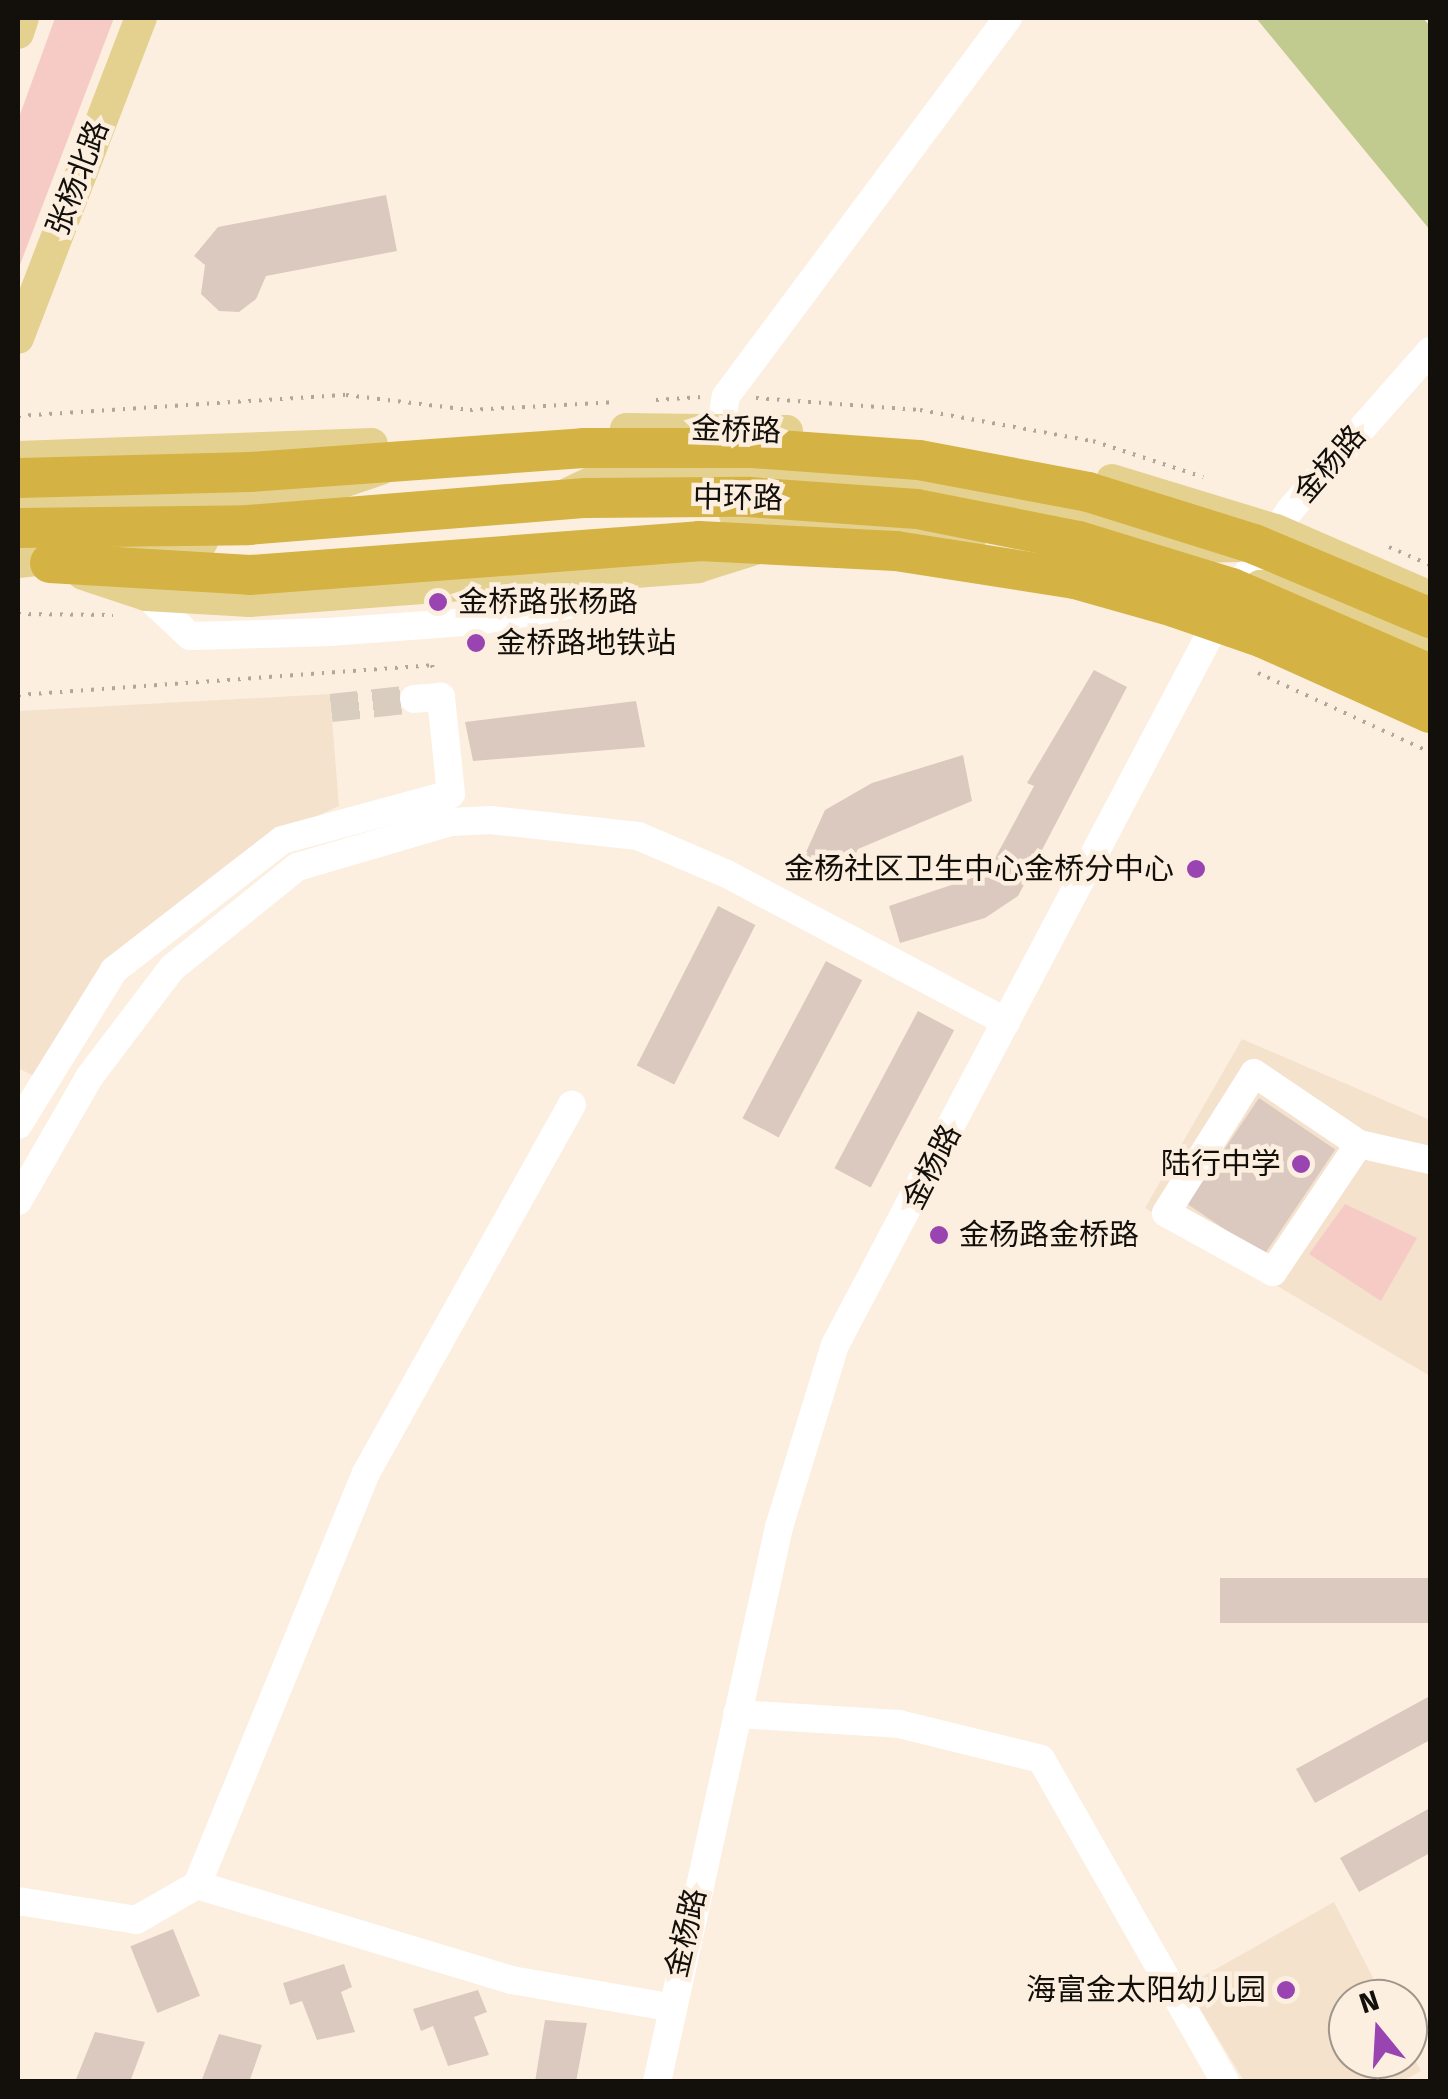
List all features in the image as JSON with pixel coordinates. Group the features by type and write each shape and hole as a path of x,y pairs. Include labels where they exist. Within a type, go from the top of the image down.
{"highway":[{"name":"中环路","path":"18,478 250,472 583,448 752,448 920,460 1088,492 1236,538 1430,616"},
{"name":"中环路","path":"18,528 248,525 586,498 816,499 917,509 1079,541 1232,588 1430,674"},
{"path":"816,499 989,534 1130,574 1316,649 1430,712"},
{"path":"34,562 250,575 699,541 896,551 1074,580 1174,607 1264,638 1430,712"}],"main road":[{"path":"18,33 23,18"},
{"name":"张杨北路","path":"18,338 141,18"},
{"name":"金桥路","path":"18,457 721,426 914,441 1089,474 1276,530 1430,597"},
{"path":"18,504 301,496 460,438"},
{"path":"523,521 584,482 607,475 816,499 918,534 1074,563 1224,608 1430,700"},
{"path":"34,562 228,540 708,512 922,484 1083,515 1196,547 1239,546 1276,530"},
{"path":"708,512 816,499"},
{"path":"34,562 154,606 250,601 726,562 816,499"},
{"path":"1224,608 1260,586 1294,584 1430,644"}],"street":[{"path":"721,426 726,396 1008,18"},
{"name":"金杨路","path":"656,2082 669,2008 805,1429 835,1344 1224,608 1276,530 1430,352"},
{"path":"1382,622 1430,616"},
{"path":"18,1126 114,970 282,840 450,794 428,698"},
{"path":"18,1201 90,1076 172,968 296,867 451,822 491,820 638,836 726,874 1006,1022"},
{"path":"1359,1144 1272,1272 1166,1213 1254,1074 1359,1144 1430,1160"},
{"path":"18,1901 136,1920 197,1885 366,1473 572,1104"},
{"path":"737,1714 899,1724 1040,1759 1225,2082"},
{"path":"197,1885 512,1980 669,2008"}],"path":[{"path":"18,614 154,606"},
{"path":"18,694 432,665 428,698"},
{"path":"1257,672 1430,752"}],"shaded area":[{"path":"55,18 114,18 18,270 18,120"},
{"path":"1256,18 1423,18 1430,26 1430,230"},
{"path":"330,694 339,806 277,835 121,953 50,1084 18,1068 18,711"},
{"name":"陆行中学","path":"1242,1039 1430,1120 1430,1376 1145,1208"},
{"path":"1345,1204 1417,1238 1381,1301 1309,1254"},
{"name":"海富金太阳幼儿园","path":"1334,1902 1374,1979 1328,1979 1328,2079 1407,2079 1244,2081 1195,2001 1193,1982"}],"building":[{"path":"386,195 397,251 266,276 256,299 239,312 219,311 201,294 205,265 194,256 218,227"},
{"path":"1094,670 1127,687 1018,896 985,918 900,943 889,906 978,876 993,862 1034,786 1027,783"},
{"path":"636,701 645,747 473,761 465,722"},
{"path":"963,755 972,801 858,849 842,882 798,870 825,810 872,783"},
{"path":"718,906 755,925 674,1085 637,1065"},
{"path":"826,961 862,980 779,1137 742,1118"},
{"path":"918,1011 954,1030 871,1187 834,1168"},
{"path":"1259,1098 1335,1149 1264,1256 1187,1204"},
{"path":"1220,1578 1430,1578 1430,1623 1220,1623"},
{"path":"1430,1696 1430,1740 1315,1803 1296,1769"},
{"path":"1430,1808 1430,1853 1359,1892 1340,1858"},
{"path":"173,1929 200,1996 157,2013 130,1946"},
{"path":"344,1964 352,1987 341,1992 355,2032 317,2040 302,2001 290,2005 283,1983"},
{"path":"478,1990 487,2012 474,2017 489,2055 448,2066 433,2026 421,2031 413,2009"},
{"path":"545,2020 587,2023 576,2082 535,2082"},
{"path":"95,2032 145,2042 130,2082 75,2082"},
{"path":"219,2034 262,2045 249,2082 201,2082"}],"tunnel":[{"path":"331,708 414,699"}],"place":[{"name":"金桥路张杨路","path":"438,602"},
{"name":"金桥路地铁站","path":"476,643"},
{"name":"金杨社区卫生中心金桥分中心","path":"1196,869"},
{"name":"陆行中学","path":"1301,1164"},
{"name":"金杨路金桥路","path":"939,1235"},
{"name":"海富金太阳幼儿园","path":"1286,1990"}]}
